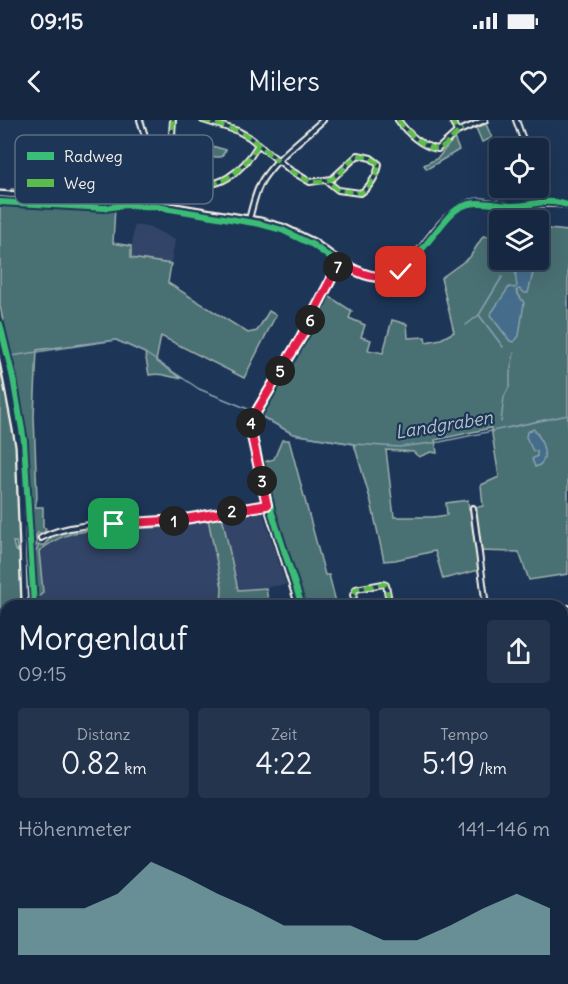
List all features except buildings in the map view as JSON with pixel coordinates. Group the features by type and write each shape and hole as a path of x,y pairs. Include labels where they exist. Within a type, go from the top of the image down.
{"main road":[{"path":"0,195 15,195"},
{"path":"158,204 283,227 308,239 340,262 376,278 393,276 408,266 451,213 460,207 482,202 515,206 543,202 568,204"},
{"path":"297,600 267,505 251,432 252,419 300,339 340,262"},
{"path":"0,346 20,446 25,600"}],"street":[{"path":"140,120 145,135"},
{"path":"172,135 173,120"},
{"path":"203,120 249,136 304,180 315,183 327,181 336,176 358,155 370,158 379,164 379,169 367,188 360,193 338,190 327,181"},
{"path":"249,219 263,179 298,141 323,120"},
{"path":"398,120 421,143 435,149 441,148 457,132 486,120"},
{"path":"452,120 457,132"},
{"path":"516,120 522,138"},
{"path":"213,182 222,182 240,170 258,145"},
{"path":"542,198 543,202"},
{"path":"41,538 73,528 179,520 267,505"},
{"path":"473,508 485,600"},
{"path":"354,600 353,595 356,589 383,584 386,585 389,600"}],"shaded area":[{"path":"134,225 150,227 175,240 171,264 131,258"},
{"path":"534,270 528,293 519,289 516,291 524,303 519,336 514,342 510,341 490,315 509,287 517,286 516,271"},
{"path":"534,429 544,450 543,460 535,467 532,459 537,456 537,451 533,451 526,437 527,432"},
{"path":"262,510 286,585 238,590 222,516"},
{"path":"208,518 222,587 221,600 38,600 37,552 53,538 77,531"}],"green space":[{"path":"486,124 492,138 482,142 476,128"},
{"path":"454,138 459,150 427,169 424,165 438,158"},
{"path":"213,146 226,150 221,157 213,157"},
{"path":"0,204 107,210 115,207 113,243 131,246 131,258 171,264 168,283 248,333 257,331 269,311 276,315 244,378 161,336 156,361 181,378 159,374 149,375 145,353 116,340 37,350 34,416 37,498 35,507 43,507 43,527 46,529 44,533 38,533 36,536 37,545 32,550 30,549 26,454 15,380 0,306"},
{"path":"549,229 568,231 568,574 529,580 519,552 477,551 479,570 443,579 435,551 384,561 371,502 354,444 293,434 257,414 294,359 327,295 352,311 349,318 365,325 361,337 371,340 368,350 383,353 392,320 407,324 408,338 425,337 426,342 441,339 454,332 441,278 470,257 483,236 489,236 489,270 549,270","holes":["491,428 499,477 481,485 483,506 469,509 468,500 446,503 447,515 394,517 386,450 413,452 419,457 431,452 437,453 435,440"]},
{"path":"9,366 20,418 25,460 29,549 27,550 23,459 7,367"},
{"path":"0,367 2,367 16,436 22,524 20,550 17,550 16,542 13,542 15,550 20,553 21,600 0,600"},
{"path":"282,440 289,440 325,575 329,575 335,600 299,600 272,514 264,462 274,459"},
{"path":"222,516 238,590 266,588 268,600 221,600 222,587 208,519 166,527 86,531 53,541 39,551 43,592 40,596 34,595 31,552 36,551 39,545 44,545 53,535 76,529"}],"waterway":[{"path":"0,200 5,200"},
{"path":"89,205 111,205"},
{"path":"466,325 479,315 502,277"},
{"path":"479,315 503,347"},
{"name":"Landgraben","path":"11,356 116,340 145,353 199,389 253,411"},
{"path":"501,422 504,397 510,385 514,353"},
{"name":"Landgraben","path":"257,414 293,434 354,444 399,447 440,442 568,415"}],"marked path":[{"path":"172,135 173,120"},
{"path":"203,120 238,131 249,137 278,161"},
{"path":"398,120 417,140 436,149 444,146 463,130"},
{"path":"452,120 457,132"},
{"path":"213,183 228,178 237,171 258,145"},
{"path":"290,170 309,181 322,182 335,177 358,155 371,158 379,164 372,181 360,193 338,190 327,181"},
{"path":"354,600 353,595 356,589 383,584 386,585 389,600"}],"cycle path":[{"path":"0,202 15,203"},
{"path":"341,262 359,272 375,276 387,276 398,272 408,265 451,214 472,203 517,206 556,202 568,205"},
{"path":"35,204 105,208 125,205 158,207 260,224 282,230 313,245 343,267"},
{"path":"300,600 272,513 254,435 254,422 306,334 337,272 345,265"},
{"path":"0,324 13,378 24,441 34,600"}],"route":[{"path":"114,524 179,520 267,505 251,432 252,419 300,339 340,262 376,278 386,278 401,272"}]}
